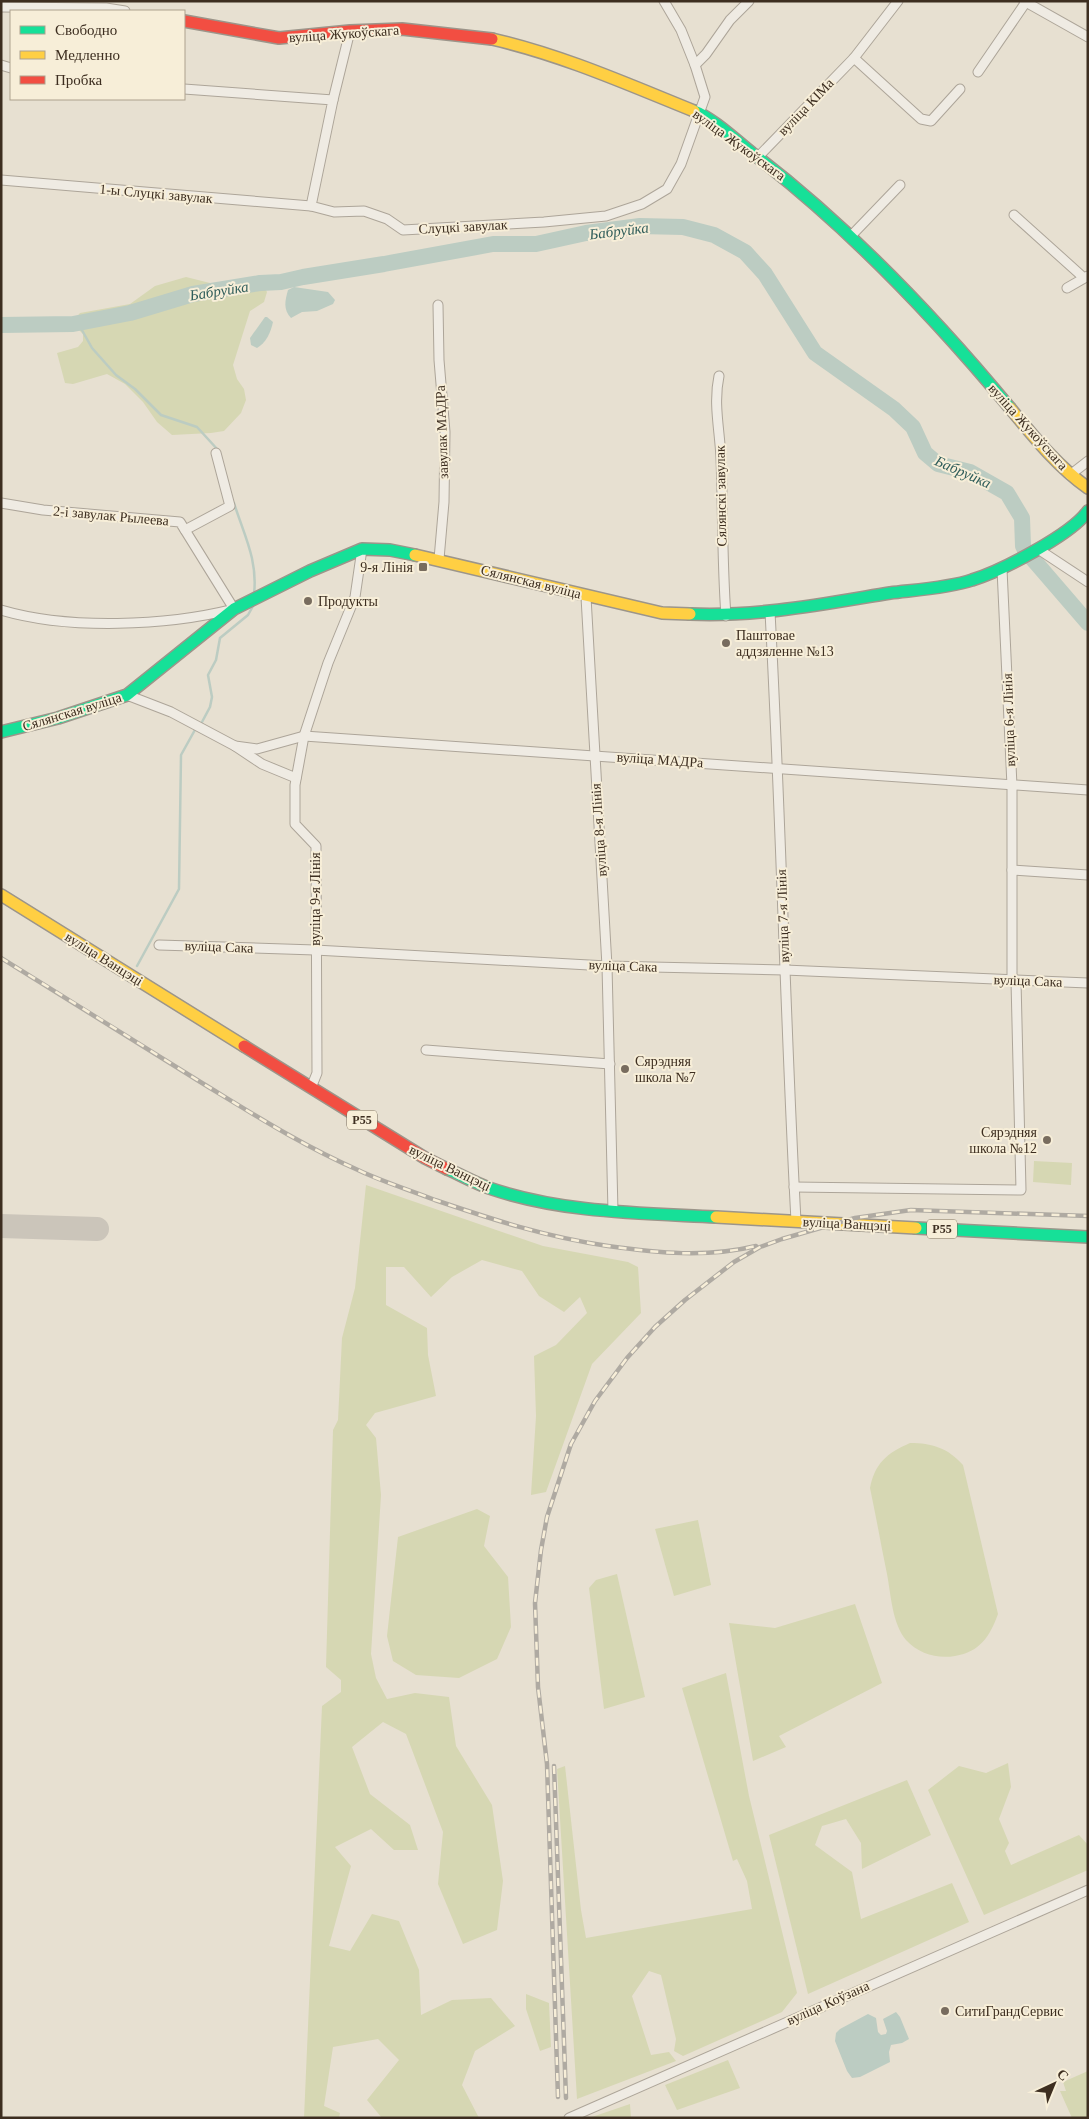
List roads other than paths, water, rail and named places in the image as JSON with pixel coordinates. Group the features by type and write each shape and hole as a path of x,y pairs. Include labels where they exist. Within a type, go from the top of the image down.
{"street":[{"name":"Слуцкі завулак","path":"311,206 334,212 364,211 386,219 403,230 478,227 606,216 642,204 667,189 681,164 698,112 705,97 696,65 681,30 664,1"},
{"path":"696,65 730,20 749,1"},
{"name":"вуліца КІМа","path":"758,157 854,58 898,1"},
{"path":"978,72 1025,2 1088,37"},
{"path":"1,7 106,8 119,10"},
{"name":"вуліца Жукоўскага","path":"185,21 279,38 350,31 402,29 483,37 530,48 575,63 698,112 798,188 890,274 965,354 1042,446 1070,475 1088,488"},
{"path":"311,206 332,100 350,31"},
{"path":"854,58 922,119 931,121 960,89"},
{"path":"185,89 332,100"},
{"name":"1-ы Слуцкі завулак","path":"1,180 311,206"},
{"path":"850,237 900,185"},
{"path":"1014,215 1086,277 1067,288"},
{"name":"завулак МАДРа","path":"438,305 439,360 445,432 444,502 439,559"},
{"name":"Сялянскі завулак","path":"719,376 715,393 721,458 722,570 726,616"},
{"path":"185,530 230,506 216,453"},
{"path":"1070,475 1088,461"},
{"name":"2-і завулак Рылеева","path":"1,503 43,510 180,522 234,608"},
{"name":"Сялянская вуліца","path":"1,732 58,718 127,696 234,608 310,571 362,549 390,550 439,559 586,597 662,613 726,616 770,612 970,581 1002,570 1038,549 1083,518 1088,511"},
{"name":"вуліца 9-я Лінія","path":"311,1088 317,1073 316,846 295,824 296,778 304,736 328,663 355,597 362,549"},
{"path":"1038,549 1088,582"},
{"name":"вуліца 6-я Лінія","path":"794,1187 1021,1190 1014,981 1012,786 1002,570"},
{"name":"вуліца 8-я Лінія","path":"586,597 607,966 613,1211"},
{"path":"1,610 72,622 141,622 202,617 234,608"},
{"name":"вуліца 7-я Лінія","path":"770,612 779,769 785,970 796,1221"},
{"name":"вуліца МАДРа","path":"127,696 172,712 235,746 262,764 296,778"},
{"name":"вуліца МАДРа","path":"235,746 257,749 304,736 1088,790"},
{"path":"1012,870 1088,875"},
{"name":"вуліца Ванцэці","path":"1,895 425,1158 488,1188 552,1204 613,1211 1088,1237"},
{"name":"вуліца Сака","path":"159,945 315,950 607,966 785,970 1088,983"},
{"path":"426,1050 610,1064"},
{"name":"вуліца Коўзана","path":"569,2118 1088,1890"}],"waterway":[{"name":"Бабруйка","path":"1,325 73,324 130,313 193,294 260,283 281,282 493,244 536,244 586,233 640,226 683,227 714,235 745,252 765,274 815,353 894,409 913,427 925,453 938,464 970,472 1007,493 1022,518 1023,546 1025,550 1088,623"},
{"path":"78,323 92,348 116,375 135,389 161,415 197,427 218,450"},
{"path":"234,503 252,559 255,582 254,594"},
{"path":"202,722 210,707 212,697 208,675 216,660 220,638 248,615 253,606"},
{"path":"137,966 179,889 181,755 196,728"}],"railway":[{"path":"1,958 278,1129 338,1161 387,1182 499,1221 542,1233 608,1246 682,1253 719,1252 756,1246"},
{"path":"558,2097 547,1764 538,1687 535,1603 547,1517 571,1444 595,1401 627,1358 655,1327 685,1300 734,1262 760,1247 855,1218 911,1210 1088,1216"},
{"path":"554,1766 566,2098"}],"place":[{"name":"9-я Лінія","path":"423,567"},
{"name":"Продукты","path":"308,601"},
{"name":"Паштовае аддзяленне №13","path":"726,643"},
{"name":"Сярэдняя школа №7","path":"625,1069"},
{"name":"Сярэдняя школа №12","path":"1047,1140"},
{"name":"СитиГрандСервис","path":"945,2011"}]}
